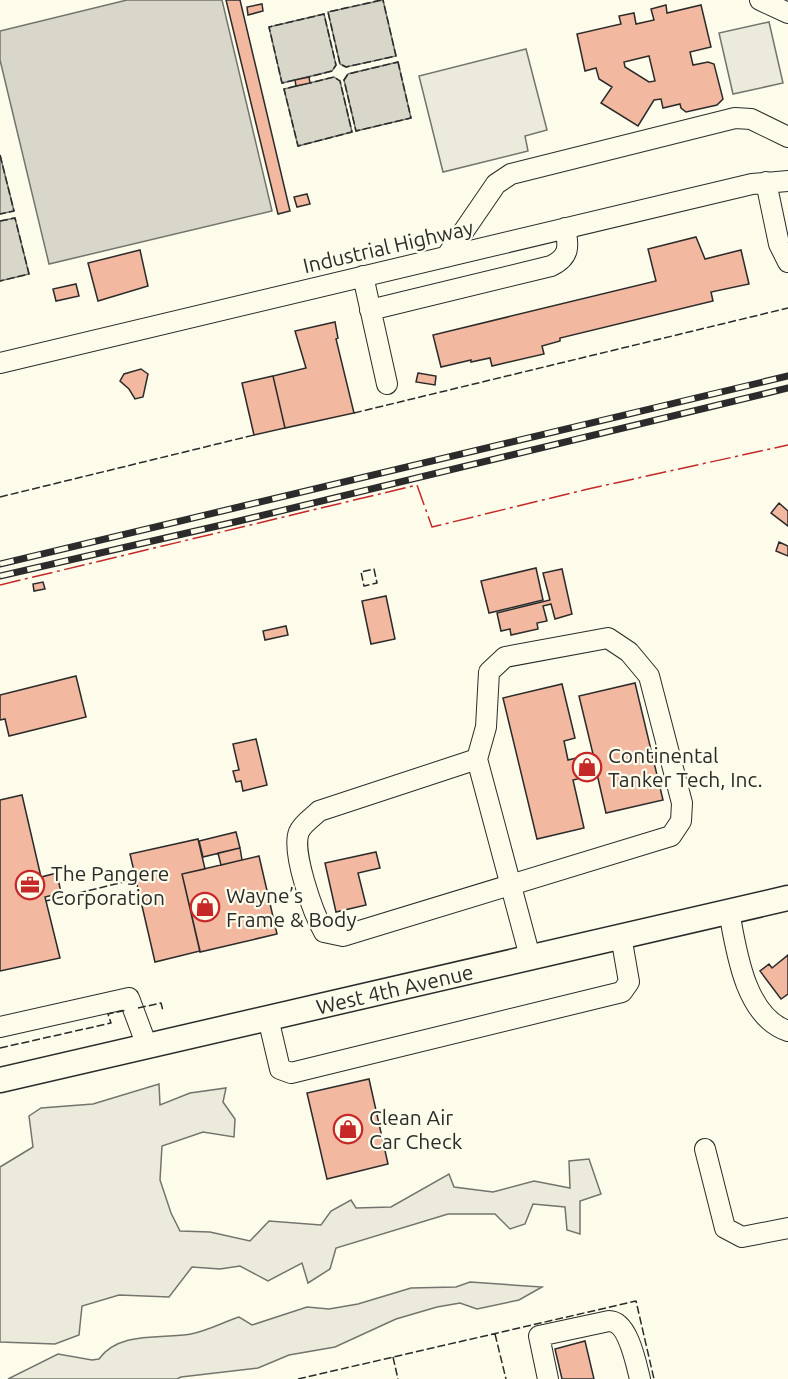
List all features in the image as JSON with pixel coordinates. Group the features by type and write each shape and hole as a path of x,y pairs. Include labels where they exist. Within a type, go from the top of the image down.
{"main road":[{"name":"West 4th Avenue","path":"0,1080 788,898"}],"street":[{"path":"760,0 788,13"},
{"path":"446,257 496,184 511,174 735,118 751,119 788,137"},
{"name":"Industrial Highway","path":"0,363 752,184 788,181"},
{"path":"766,183 779,244 788,262"},
{"path":"370,310 551,266 560,261 567,252 569,246 565,228"},
{"path":"363,276 387,384"},
{"path":"477,759 319,811 299,831 296,848 314,914 324,932 343,936 510,886 671,837 681,821 682,803 649,676 629,652 608,638 506,657 489,672 486,727 477,759 510,886 530,957"},
{"path":"729,911 736,952 752,995 763,1013 776,1027 788,1031"},
{"path":"268,1018 280,1069 291,1073 622,992 630,982 621,936"},
{"path":"0,1027 129,998 147,1046"},
{"path":"705,1149 725,1228 742,1237 788,1228"},
{"path":"548,1379 538,1336 609,1321 620,1324 634,1356 640,1379"}],"shaded area":[{"path":"127,0 222,0 272,211 49,264 0,60 0,31"},
{"path":"383,0 396,56 346,67 340,64 328,12"},
{"path":"324,14 336,65 332,71 282,83 269,27"},
{"path":"769,22 783,83 733,94 719,33"},
{"path":"526,49 547,130 525,136 528,151 443,172 419,76"},
{"path":"398,62 411,118 356,131 344,80 348,74"},
{"path":"334,77 340,81 352,132 298,146 284,89"},
{"path":"0,155 14,211 0,214"},
{"path":"15,218 29,274 0,281 0,221"},
{"path":"159,1084 160,1105 190,1093 226,1088 223,1102 235,1119 234,1137 203,1132 162,1146 160,1180 171,1213 180,1231 210,1232 250,1241 269,1221 321,1225 331,1211 351,1200 356,1208 391,1207 449,1174 454,1187 493,1192 534,1181 570,1188 569,1161 589,1159 601,1194 580,1201 580,1234 567,1230 565,1207 533,1204 525,1224 510,1229 495,1214 448,1214 336,1248 330,1269 308,1283 302,1263 268,1281 240,1266 220,1269 192,1267 169,1297 119,1295 82,1306 79,1335 55,1344 0,1342 0,1167 33,1147 29,1116 41,1108 93,1104"},
{"path":"470,1282 542,1287 519,1300 477,1309 460,1303 437,1307 396,1319 335,1347 289,1355 258,1368 177,1379 8,1379 58,1354 92,1360 99,1359 107,1350 129,1340 191,1334 239,1317 252,1325 307,1307 329,1309 358,1304 411,1288 456,1287"}],"building":[{"path":"226,0 240,0 290,211 278,214"},
{"path":"262,4 263,11 248,15 247,7"},
{"path":"666,5 667,13 701,5 711,47 690,52 693,65 708,62 714,64 723,99 717,105 686,112 680,104 663,108 661,99 654,100 638,126 601,103 612,87 599,79 596,68 585,71 577,34 621,24 619,16 634,13 636,24 654,20 651,9","holes":["649,56 655,81 649,82 625,67 624,62"]},
{"path":"309,77 310,83 296,86 295,80"},
{"path":"307,194 310,204 297,207 294,197"},
{"path":"696,237 705,259 741,250 749,284 711,292 713,301 560,338 560,341 542,346 544,354 492,366 490,358 441,367 433,335 656,281 648,249"},
{"path":"140,250 148,286 98,301 88,263"},
{"path":"76,284 79,296 56,301 53,289"},
{"path":"335,322 338,338 336,339 354,413 285,428 273,376 306,368 295,331"},
{"path":"141,369 148,374 143,397 135,399 120,381 124,374"},
{"path":"418,373 436,376 435,385 416,382"},
{"path":"273,376 285,428 254,435 242,383"},
{"path":"779,503 788,511 788,526 771,513"},
{"path":"779,542 788,546 788,556 776,551"},
{"path":"536,568 543,600 489,613 481,581"},
{"path":"562,569 572,614 555,619 551,604 543,606 547,621 537,623 538,629 511,635 510,629 501,631 497,613 550,600 543,573"},
{"path":"43,582 45,589 34,591 33,584"},
{"path":"386,596 395,639 371,644 362,601"},
{"path":"286,626 288,635 265,640 263,631"},
{"path":"76,676 86,717 9,736 5,719 0,720 0,695"},
{"name":"Continental Tanker Tech, Inc.","path":"635,683 663,800 606,813 597,774 573,780 584,828 537,839 503,698 562,684 575,738 564,741 568,760 593,754 579,696"},
{"path":"256,739 267,785 243,791 241,781 236,782 233,771 239,770 233,744"},
{"name":"The Pangere Corporation","path":"22,795 41,877 57,873 61,893 45,897 60,958 0,971 0,800"},
{"path":"236,832 240,848 203,857 199,841"},
{"path":"198,839 205,869 182,874 200,951 155,962 130,854"},
{"path":"240,848 242,860 221,865 218,853"},
{"path":"376,852 380,868 358,873 366,905 336,912 325,863"},
{"path":"259,856 277,934 200,952 182,874"},
{"path":"788,955 788,994 781,999 760,971 769,964 772,968"},
{"name":"Clean Air Car Check","path":"369,1079 388,1164 327,1179 307,1093"},
{"path":"585,1341 594,1379 562,1379 555,1349"}],"railway":[{"path":"0,564 788,376"},
{"path":"0,576 239,521 788,388"}],"fence":[{"path":"381,0 328,12 340,64 346,67 396,56 383,0"},
{"path":"295,80 282,83 269,27 324,14 336,65 332,71 309,77"},
{"path":"398,62 411,118 356,131 344,80 348,74 398,62"},
{"path":"296,86 284,89 298,146 352,132 340,81 334,77 310,83"},
{"path":"0,155 14,211 0,214"},
{"path":"0,221 15,218 29,274 0,281"},
{"path":"354,413 788,308"},
{"path":"0,497 254,435"},
{"path":"374,569 377,583 364,586 361,572 374,569"},
{"path":"46,901 136,879"},
{"path":"138,1008 161,1003 163,1011"},
{"path":"0,1048 111,1023 108,1014 127,1010"},
{"path":"298,1379 636,1301 654,1379"},
{"path":"495,1334 506,1379"},
{"path":"393,1357 398,1379"}],"power":[{"path":"0,585 417,485 432,527 588,489 788,445"}],"place":[{"name":"Continental Tanker Tech, Inc.","path":"587,767"},
{"name":"The Pangere Corporation","path":"30,885"},
{"name":"Wayne’s Frame & Body","path":"205,907"},
{"name":"Clean Air Car Check","path":"348,1129"}]}
